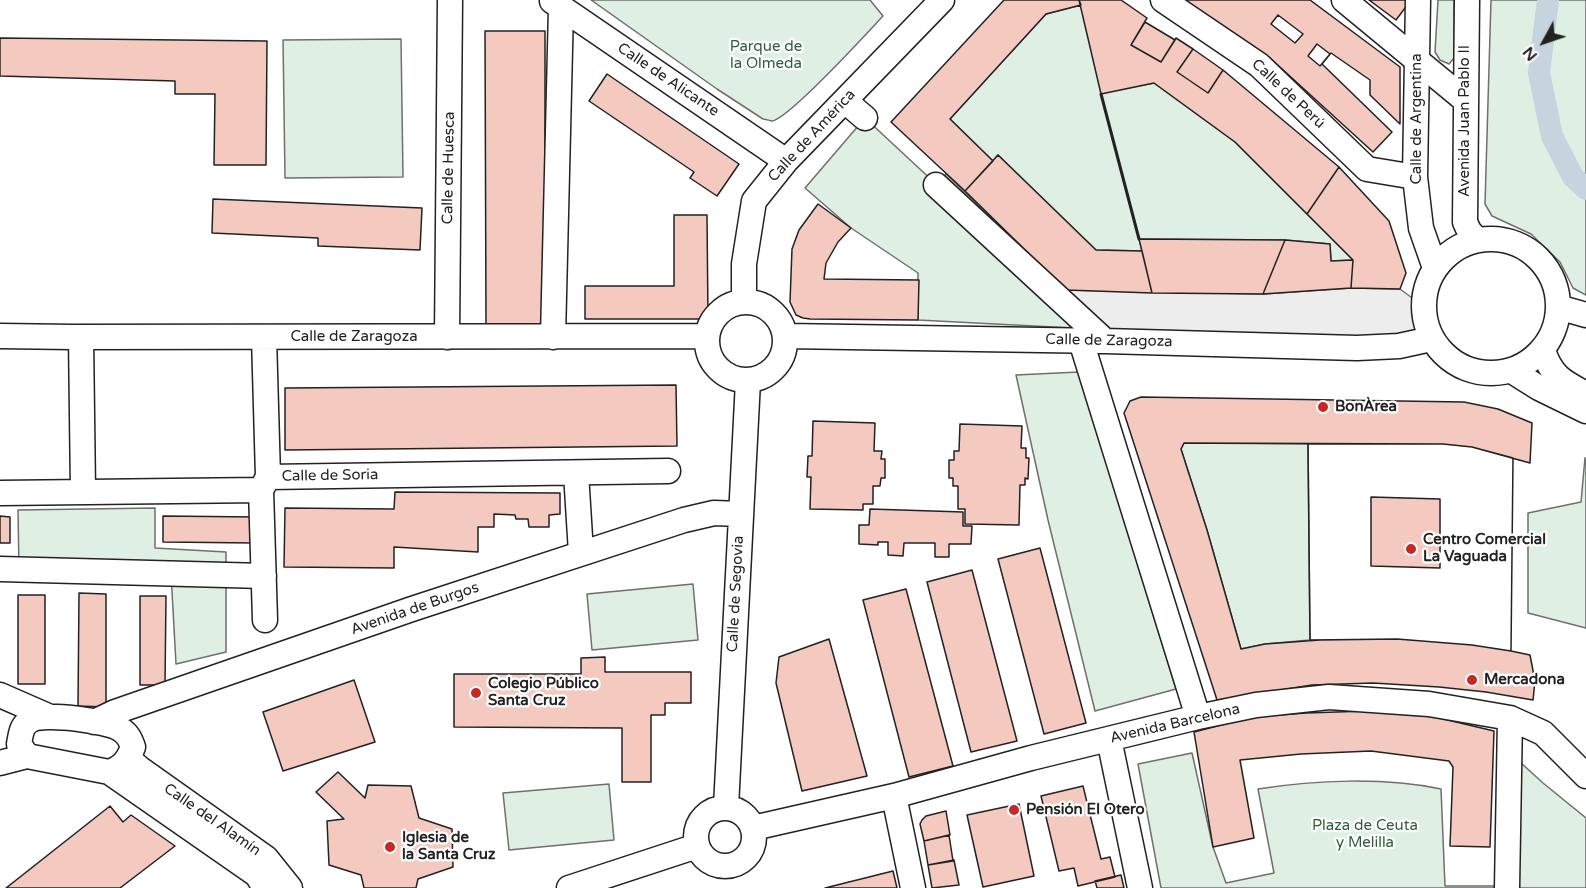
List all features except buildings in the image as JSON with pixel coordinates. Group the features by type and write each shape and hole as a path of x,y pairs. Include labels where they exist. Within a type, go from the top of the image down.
{"street":[{"name":"Calle de Huesca","path":"447,337 450,0"},
{"name":"Calle de América","path":"744,301 744,264 754,201 786,161 942,0"},
{"name":"Calle de Perú","path":"1163,0 1259,65 1367,169 1415,177"},
{"path":"1344,0 1465,100"},
{"name":"Avenida Juan Pablo II","path":"1467,0 1465,222 1476,239"},
{"name":"Calle de Argentina","path":"1418,2 1415,177 1421,228 1435,268"},
{"name":"Calle de Argentina","path":"1369,21 1394,24 1418,2"},
{"path":"553,337 556,4"},
{"name":"Calle de Alicante","path":"556,4 786,161"},
{"path":"845,101 865,118"},
{"path":"936,185 1105,341"},
{"path":"1495,238 1516,244 1535,256 1548,270 1556,288 1558,307 1554,330 1543,350 1529,363 1512,371 1493,374 1475,372 1457,366 1431,339 1425,322 1423,303 1426,285 1435,268 1458,246 1476,239 1495,238"},
{"path":"744,301 758,303 772,310 781,322 786,336 784,353 777,367 764,377 748,381 731,378 717,368 708,353 707,336 711,323 719,312 730,305 744,301"},
{"path":"1558,307 1586,315"},
{"name":"Calle de Zaragoza","path":"0,336 707,336"},
{"name":"Calle de Zaragoza","path":"786,336 1357,348 1399,346 1431,339"},
{"path":"81,337 83,492"},
{"path":"264,337 265,620"},
{"path":"1081,341 1198,717"},
{"path":"1543,350 1547,364 1556,375 1563,382 1586,394"},
{"path":"1512,371 1539,388 1586,411"},
{"name":"Calle de Segovia","path":"726,807 748,381"},
{"name":"Calle de Soria","path":"0,493 668,471"},
{"path":"576,473 581,553"},
{"name":"Avenida de Burgos","path":"94,722 115,712 581,553 684,520 714,513 740,514"},
{"path":"0,569 264,576"},
{"path":"0,695 48,716 117,727 129,736 133,747 119,765 27,756 0,763"},
{"name":"Avenida Barcelona","path":"753,828 894,796 1198,717 1256,705 1329,697 1429,704 1510,718 1544,733 1586,776"},
{"path":"27,756 19,744 22,728 32,719 48,716"},
{"path":"1508,888 1510,718"},
{"path":"1109,739 1140,888"},
{"name":"Calle del Alamín","path":"119,765 257,875 265,888"},
{"name":"Calle del Alamín","path":"119,765 138,768 266,858 290,888"},
{"path":"894,796 913,888"},
{"path":"726,807 737,810 748,819 753,828 752,848 723,877 697,846 696,831 700,820 715,809 726,807"},
{"path":"569,888 697,846"}],"green space":[{"name":"Parque de la Olmeda","path":"591,0 870,0 883,16 811,91 795,106 772,121 763,119 717,89"},
{"path":"1438,0 1454,0 1454,58 1449,64 1440,60 1435,52"},
{"path":"1491,0 1586,0 1586,295 1573,288 1560,262 1531,234 1492,216 1485,204"},
{"path":"1081,5 1102,93 1154,83 1235,142 1353,260 1331,261 1330,244 1285,240 1139,239 1142,251 1096,250 998,155 993,161 950,119 1046,14"},
{"path":"401,39 403,177 285,178 283,40"},
{"path":"865,118 1092,329 918,320 918,273 851,228 805,188"},
{"path":"1079,372 1176,689 1095,711 1048,520 1016,375"},
{"path":"1184,443 1308,444 1310,640 1265,644 1241,649 1181,449"},
{"path":"1585,458 1586,628 1528,613 1528,513 1581,502"},
{"path":"155,508 155,548 226,552 226,652 176,664 171,573 19,572 18,510"},
{"path":"693,584 698,640 592,650 587,594"},
{"name":"Plaza de Ceuta y Melilla","path":"1192,753 1213,847 1226,883 1274,873 1258,789 1326,782 1373,781 1441,789 1445,886 1504,886 1504,888 1161,888 1138,764"},
{"path":"1520,762 1586,818 1586,888 1513,888"},
{"path":"609,784 614,840 509,850 503,793"}],"shaded area":[{"path":"946,174 1067,290 1263,294 1351,288 1400,289 1423,306 1425,322 1431,339 1105,341 936,185"}],"waterway":[{"path":"1548,0 1539,73 1552,136 1573,177 1586,189"}],"wall":[{"path":"1101,94 1139,239"}],"place":[{"name":"BonÀrea","path":"1323,407"},
{"name":"Centro Comercial La Vaguada","path":"1411,549"},
{"name":"Mercadona","path":"1472,680"},
{"name":"Colegio Público Santa Cruz","path":"476,693"},
{"name":"Pensión El Otero","path":"1014,810"},
{"name":"Iglesia de la Santa Cruz","path":"390,847"}]}
